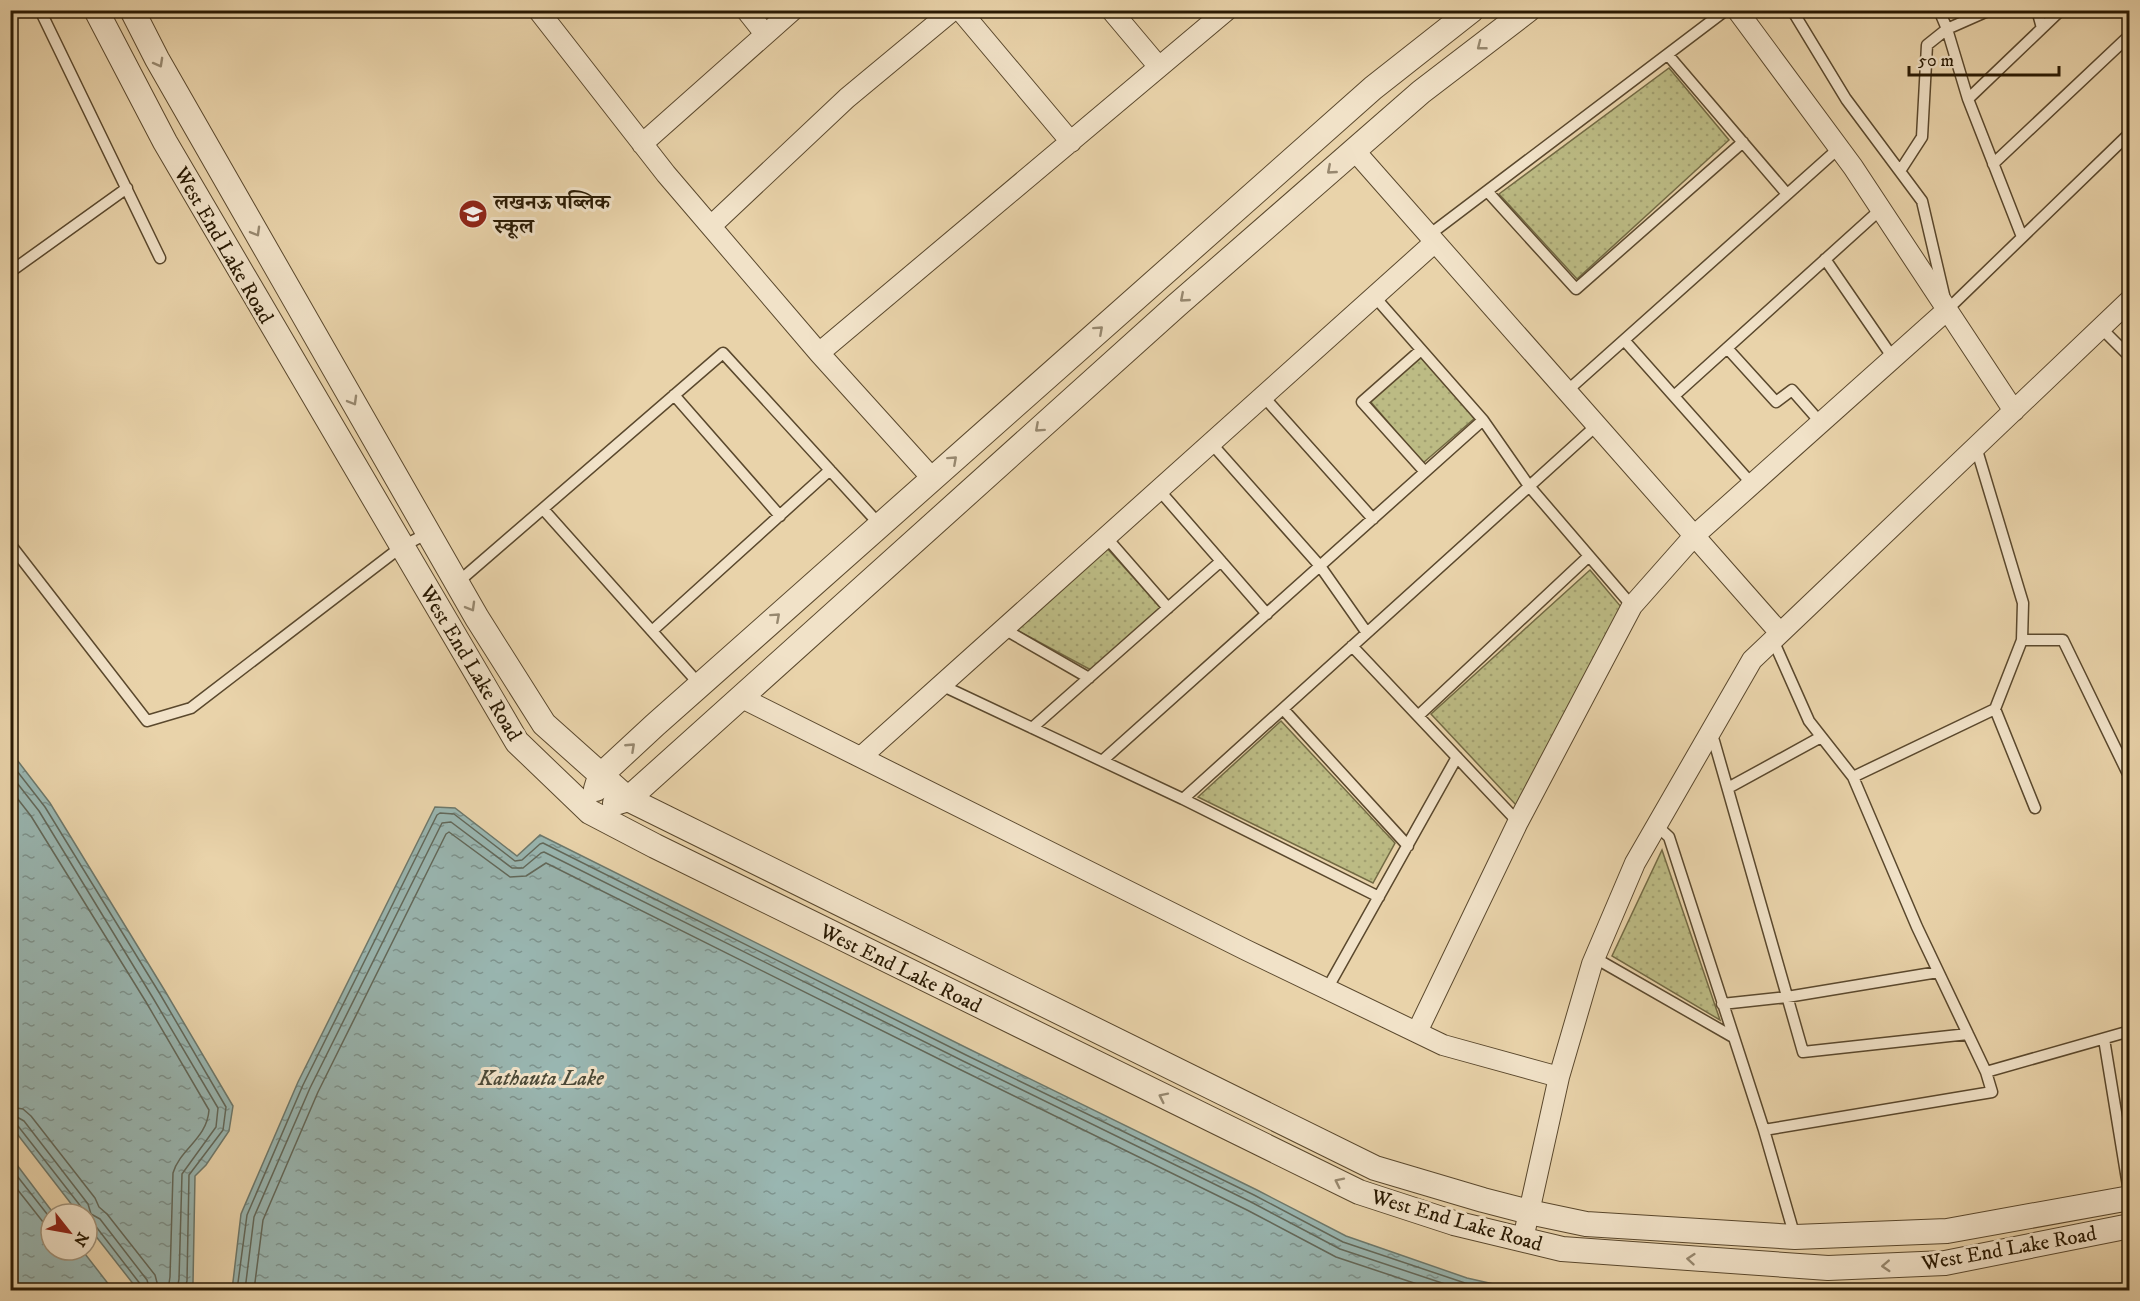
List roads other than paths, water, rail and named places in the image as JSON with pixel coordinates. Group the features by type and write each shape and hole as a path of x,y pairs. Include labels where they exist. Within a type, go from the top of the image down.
{"street":[{"name":"West End Lake Road","path":"96,10 165,142 401,548 517,742 590,812 882,959 1359,1192 1454,1223 1562,1249 1828,1268 1945,1263 2130,1226"},
{"name":"West End Lake Road","path":"132,10 157,59 428,533 544,724 628,799 1376,1168 1528,1212 1586,1224 1795,1237 1947,1231 2130,1198"},
{"path":"537,10 642,144 711,226 819,353 932,478"},
{"path":"746,10 765,34"},
{"path":"642,144 793,10"},
{"path":"711,226 847,98 953,10"},
{"path":"960,10 1071,142"},
{"path":"1111,10 1159,68"},
{"path":"590,812 600,776 700,685 1372,88 1472,10"},
{"path":"590,812 628,799 1177,305 1421,93 1528,10"},
{"path":"1737,10 1839,148 2014,411"},
{"path":"819,353 1159,68 1216,14"},
{"path":"1354,150 1694,536 1776,636"},
{"path":"861,758 1374,296 1432,238"},
{"path":"1523,1239 1559,1077 1595,958 1635,863 1752,660 2130,300"},
{"path":"1417,1032 1518,822 1632,606 1694,536 1947,310"},
{"path":"740,697 1443,1045 1559,1077"}],"lane":[{"path":"40,10 160,258"},
{"path":"1432,238 1487,191 1726,10"},
{"path":"1792,10 1846,99 1922,201 1947,310"},
{"path":"1939,10 1968,99 2022,237"},
{"path":"1900,171 1922,137 1927,45 1947,29 1990,10"},
{"path":"2037,10 2042,28"},
{"path":"1968,99 2061,10"},
{"path":"1993,164 2130,35"},
{"path":"1668,55 1787,194"},
{"path":"1947,310 2130,133"},
{"path":"1487,191 1576,289 1743,142"},
{"path":"1567,392 1839,148"},
{"path":"10,272 127,188"},
{"path":"1674,396 1881,209"},
{"path":"1825,259 1893,358"},
{"path":"1374,296 1483,420 1529,486 1632,606"},
{"path":"2101,328 2130,357"},
{"path":"1624,340 1752,484"},
{"path":"1727,348 1776,402 1792,390 1821,423"},
{"path":"1421,350 1362,402 1425,472"},
{"path":"457,583 723,353 880,525"},
{"path":"674,396 780,516"},
{"path":"1263,396 1373,519"},
{"path":"1102,761 1483,420"},
{"path":"1183,799 1597,425"},
{"path":"1210,443 1320,566 1367,633"},
{"path":"1853,777 1995,709 2022,640 2023,603 1976,447"},
{"path":"652,631 830,470"},
{"path":"1159,490 1267,614"},
{"path":"543,509 700,685"},
{"path":"10,544 147,721 191,708 401,548 428,533"},
{"path":"1106,537 1168,608"},
{"path":"1418,716 1589,556"},
{"path":"1032,728 1221,561"},
{"path":"1004,629 1089,678"},
{"path":"1764,1130 1992,1092 1986,1072 1917,927 1853,777 1809,721 1776,636"},
{"path":"2022,640 2063,640 2130,778"},
{"path":"1352,646 1518,822"},
{"path":"941,686 1183,799 1379,897"},
{"path":"1283,708 1408,846"},
{"path":"1995,709 2035,808"},
{"path":"1728,788 1821,736"},
{"path":"1707,737 1714,741 1803,1052 1968,1034"},
{"path":"1327,989 1457,757"},
{"path":"1656,825 1669,837 1764,1130 1795,1237"},
{"path":"1595,958 1733,1037"},
{"path":"1722,1004 1787,997 1938,972"},
{"path":"1986,1072 2130,1031"},
{"path":"2104,1039 2130,1198"}],"water":[{"path":"11,752 50,803 233,1106 229,1131 206,1165 195,1176 193,1283 189,1290 138,1290 99,1240 99,1202 70,1202 11,1126"},
{"name":"Kathauta Lake","path":"435,807 455,808 517,856 540,835 1346,1236 1467,1278 1520,1290 232,1290 241,1214 298,1082"},
{"path":"11,1157 45,1202 39,1202 39,1262 91,1262 113,1290 11,1290"},
{"path":"2129,1282 2129,1290 2070,1290"}],"place":[{"name":"लखनऊ पब्लिक स्कूल","path":"473,214"}]}
